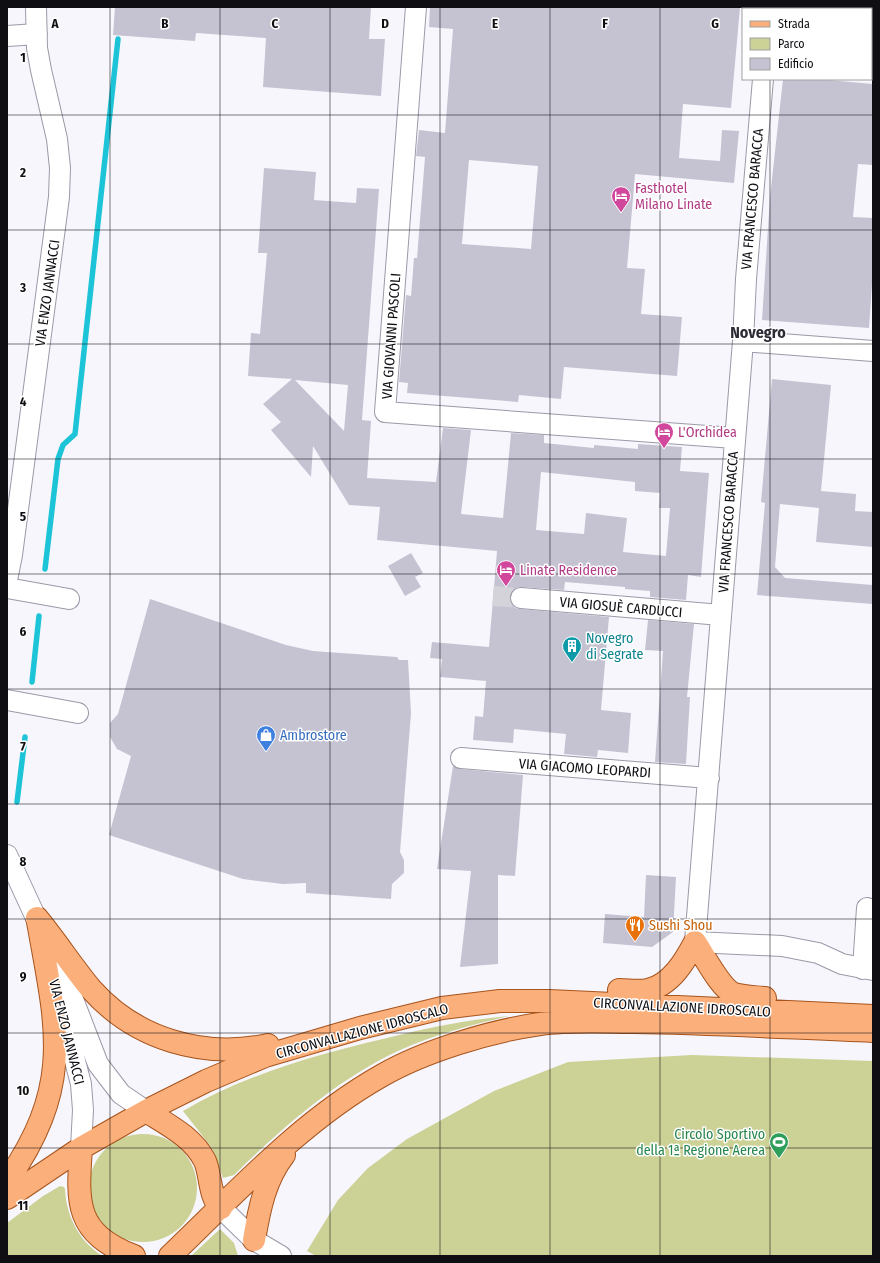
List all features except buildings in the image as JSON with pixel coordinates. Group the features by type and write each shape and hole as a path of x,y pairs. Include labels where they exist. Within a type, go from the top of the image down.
{"main road":[{"path":"37,918 91,989 104,1002 138,1027 172,1042 202,1048 244,1049 360,1028"},
{"path":"7,1181 28,1149 38,1129 49,1096 54,1067 56,1038 54,1016 37,918"},
{"path":"500,1001 555,989 647,991 662,984 682,966 695,942 718,978 729,991 735,994 840,1004 871,1021"},
{"name":"CIRCONVALLAZIONE IDROSCALO","path":"7,1198 80,1148 146,1111 236,1067 316,1040 442,1008 500,1001 594,1003 871,1021"},
{"name":"CIRCONVALLAZIONE IDROSCALO","path":"170,1256 221,1208 256,1172 306,1127 358,1090 403,1064 472,1040 530,1026 574,1022 871,1021"},
{"path":"146,1111 185,1137 197,1148 208,1170 216,1202 221,1208"},
{"path":"253,1248 260,1203 273,1173 282,1157 306,1127"},
{"path":"80,1148 78,1193 85,1218 95,1232 108,1244 134,1256"}],"street":[{"name":"VIA ENZO JANNACCI","path":"7,580 13,547 59,197 60,168 57,139 40,70 36,34 36,7"},
{"name":"VIA GIOVANNI PASCOLI","path":"416,7 385,412 734,438"},
{"path":"7,36 36,34"},
{"name":"VIA FRANCESCO BARACCA","path":"695,942 763,80"},
{"path":"743,341 873,351"},
{"path":"7,588 69,599"},
{"name":"VIA GIOSUÈ CARDUCCI","path":"521,598 721,615"},
{"path":"7,700 78,719 21,716 7,717"},
{"name":"VIA GIACOMO LEOPARDI","path":"461,758 709,778"},
{"name":"VIA ENZO JANNACCI","path":"7,855 71,994 98,1064 121,1094 146,1111"},
{"path":"695,942 782,946 818,954 842,964 868,969 869,932 867,908"},
{"name":"VIA ENZO JANNACCI","path":"37,918 80,1075 83,1110 80,1148"},
{"path":"221,1208 253,1248 281,1256"}],"green space":[{"path":"509,1016 438,1035 398,1051 375,1063 332,1090 311,1106 272,1139 234,1175 223,1178 212,1148 183,1111 231,1087 306,1059 357,1045 430,1028 461,1022"},
{"path":"692,1055 873,1061 873,1256 316,1256 307,1251 338,1200 368,1168 407,1139 494,1091 568,1062"},
{"path":"143,1134 164,1138 181,1150 193,1167 197,1188 193,1209 181,1226 164,1238 143,1242 122,1238 105,1226 93,1209 89,1188 93,1167 105,1150 122,1138"},
{"path":"60,1186 64,1187 65,1189 68,1209 76,1228 88,1244 103,1256 7,1256 7,1223 43,1196"},
{"path":"220,1229 234,1243 238,1256 191,1256"}],"waterway":[{"path":"45,569 58,459 63,445 75,434 118,39"},
{"path":"32,682 39,616"},
{"path":"17,802 25,737"}],"tunnel":[{"path":"493,596 521,598"}],"place":[{"name":"Fasthotel Milano Linate","path":"621,213"},
{"name":"L'Orchidea","path":"664,449"},
{"name":"Linate Residence","path":"506,587"},
{"name":"Novegro di Segrate","path":"572,663"},
{"name":"Ambrostore","path":"266,752"},
{"name":"Sushi Shou","path":"635,942"},
{"name":"Circolo Sportivo della 1ª Regione Aerea","path":"779,1159"}],"district":[{"name":"Novegro","path":"758,332"}]}
